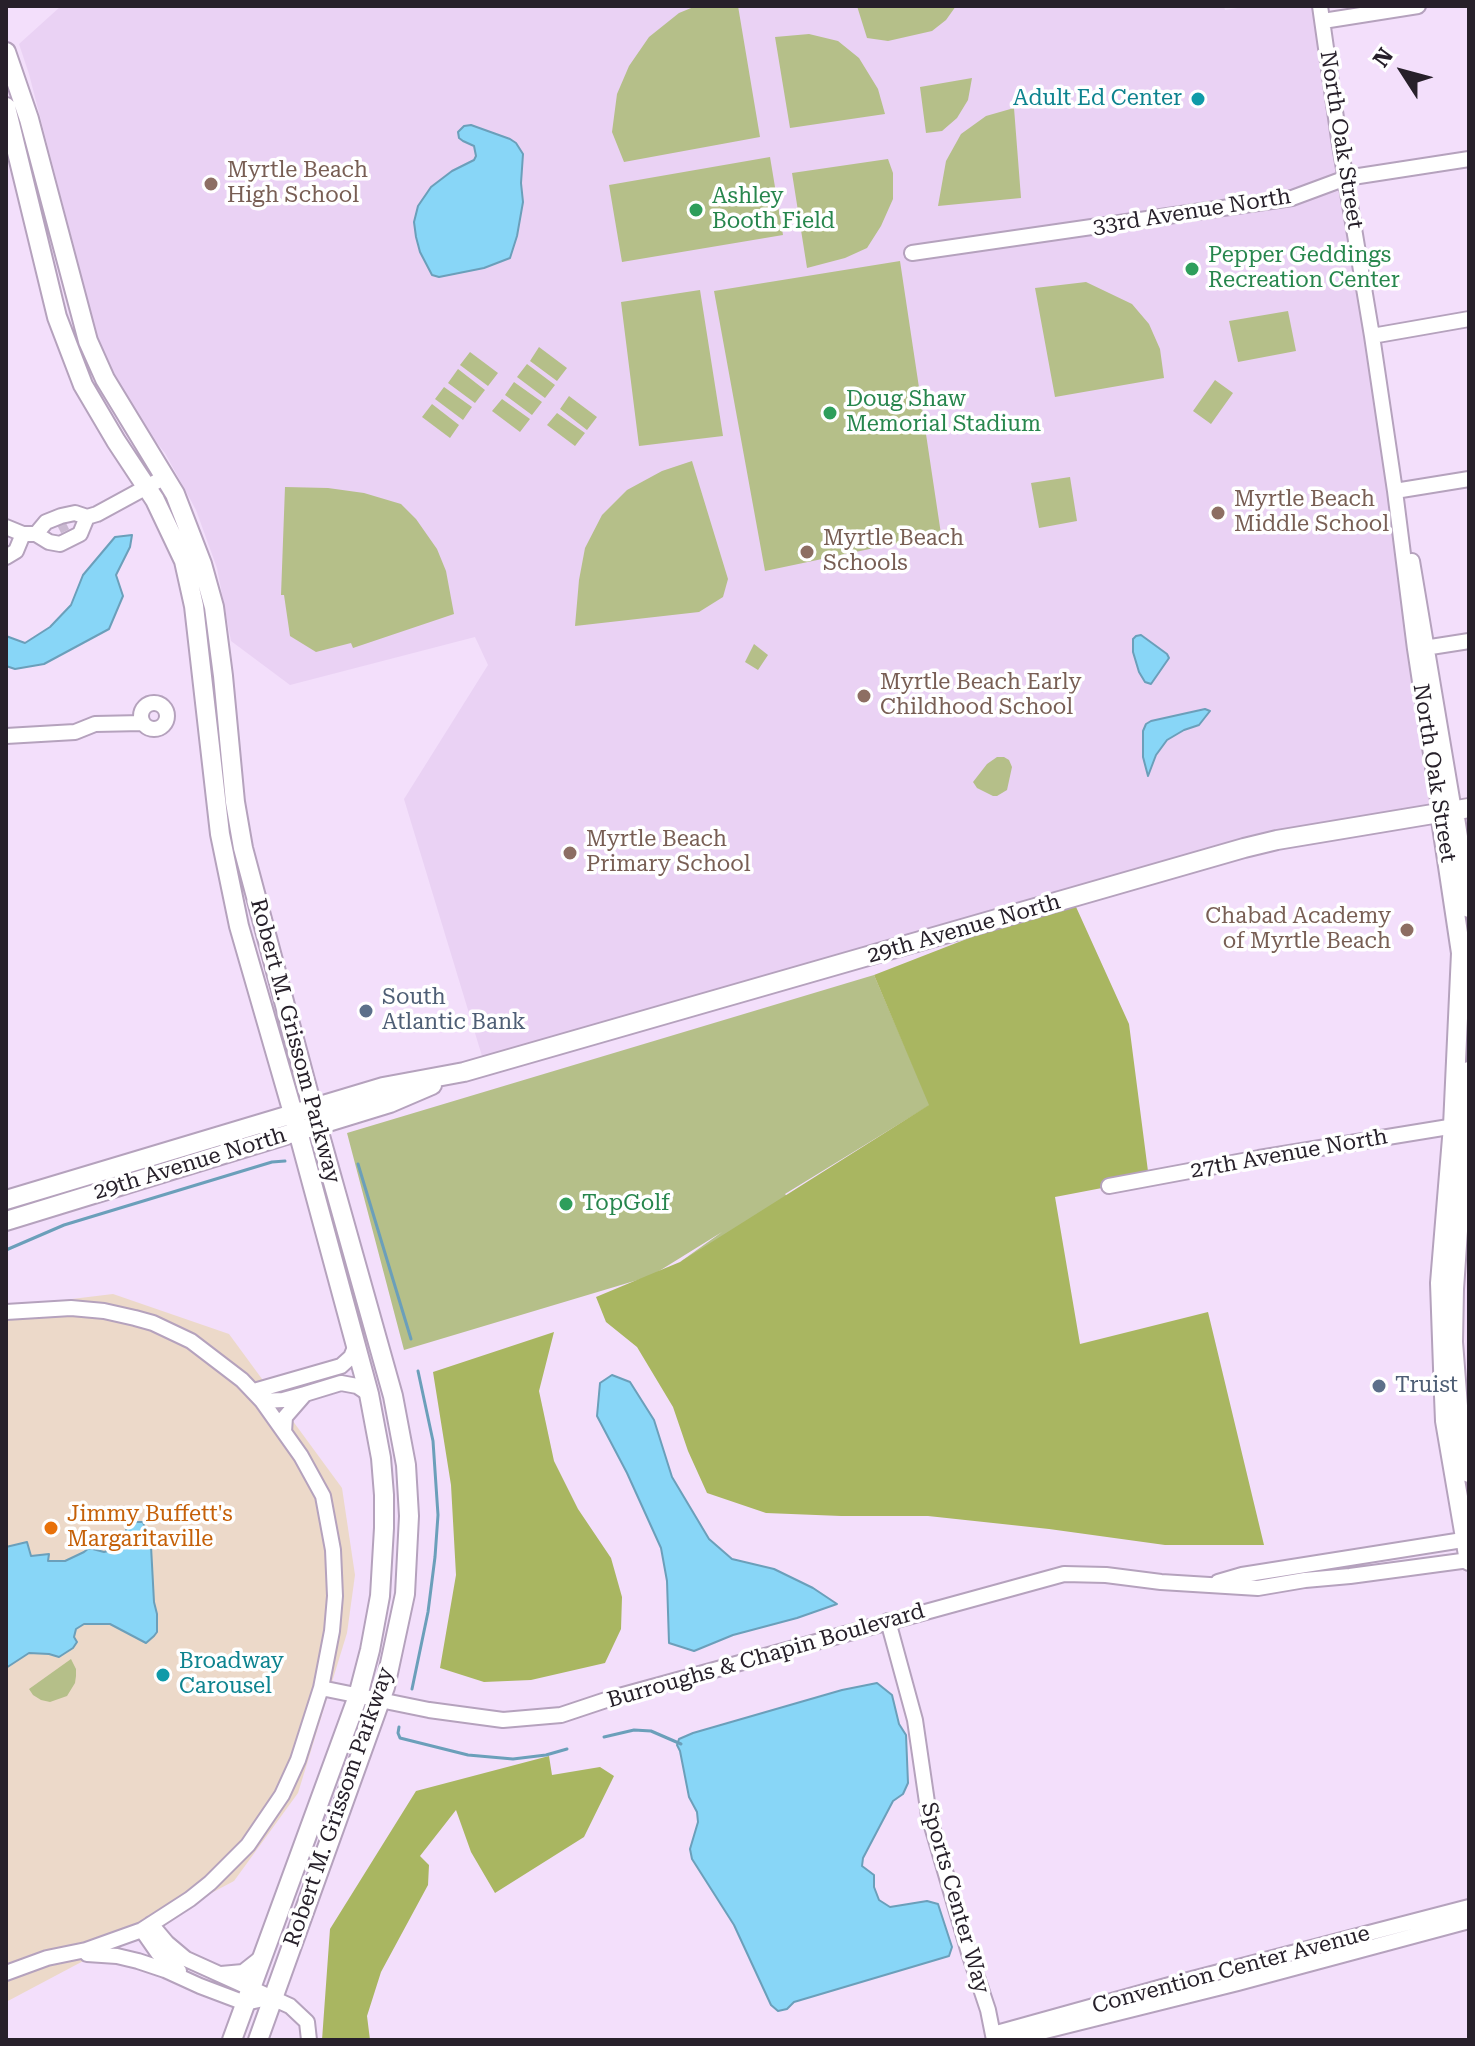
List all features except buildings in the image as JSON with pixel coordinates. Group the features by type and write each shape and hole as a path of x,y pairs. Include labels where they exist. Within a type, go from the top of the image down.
{"main road":[{"name":"Robert M. Grissom Parkway","path":"6,52 29,119 88,341 105,379 175,494 202,564 214,607 235,802 243,848 393,1396 406,1465 409,1516 405,1594 396,1640 380,1700 258,2040"},
{"name":"Robert M. Grissom Parkway","path":"6,107 57,317 83,385 155,500 184,561 194,606 220,834 239,926 356,1345 381,1458 384,1555 376,1619 358,1696 232,2040"},
{"name":"29th Avenue North","path":"6,1200 315,1117 383,1087 464,1072 1244,848 1454,810"},
{"name":"North Oak Street","path":"1454,810 1469,908"},
{"name":"North Oak Street","path":"1454,810 1465,953 1463,1124 1453,1342 1458,1406 1469,1473"},
{"name":"North Oak Street","path":"1469,1071 1440,1283 1444,1418 1469,1560"},
{"name":"29th Avenue North","path":"6,1221 295,1122"}],"street":[{"path":"1322,14 1418,6"},
{"name":"North Oak Street","path":"1322,14 1397,511 1412,561 1421,648 1454,810"},
{"name":"33rd Avenue North","path":"912,253 1292,198 1346,178 1469,159"},
{"path":"1372,336 1469,319"},
{"path":"6,557 165,477"},
{"path":"1395,491 1469,479"},
{"path":"6,527 62,527"},
{"path":"1421,648 1469,641"},
{"path":"6,736 75,732 95,724 142,723"},
{"name":"27th Avenue North","path":"1109,1186 1463,1124"},
{"path":"6,1312 55,1308 119,1314 171,1330 205,1350 258,1396 312,1473 323,1496 328,1520 335,1596 321,1688 298,1760 282,1795 248,1845 210,1883 146,1927 101,1946 47,1958 6,1973"},
{"path":"258,1396 341,1366 351,1357 356,1345"},
{"path":"258,1396 283,1400 341,1383 357,1386 369,1394"},
{"path":"284,1432 285,1417 305,1394"},
{"name":"Burroughs & Chapin Boulevard","path":"1210,1585 1242,1575 1467,1539"},
{"name":"Burroughs & Chapin Boulevard","path":"321,1688 429,1710 503,1720 561,1715 612,1698 1064,1574 1258,1588 1469,1560"},
{"name":"Sports Center Way","path":"888,1621 915,1720 929,1816 988,2010 993,2037"},
{"name":"Convention Center Avenue","path":"993,2037 1173,1984 1469,1907"},
{"name":"Convention Center Avenue","path":"1008,2040 1469,1921"},
{"path":"146,1927 177,1952 197,1965 220,1974 248,1996"},
{"path":"146,1927 158,1953 200,1986"},
{"path":"70,1953 117,1956 165,1970 200,1986 248,1996 273,1997 290,2006 307,2022 309,2040"},
{"path":"220,1974 243,1972 262,1957"}],"shaded area":[{"name":"Myrtle Beach Schools","path":"61,6 1224,6 1225,10 1251,6 1320,6 1440,813 1277,840 485,1066 404,799 488,665 475,637 290,685 231,641 217,568 196,510 165,453 105,379 88,302 19,44"},
{"path":"113,1294 229,1334 342,1488 355,1575 347,1633 298,1793 234,1881 6,2002 6,1307"}],"green space":[{"path":"696,6 738,6 760,137 624,162 612,132 617,94 629,66 649,37 679,13"},
{"path":"857,6 956,6 946,20 932,31 888,41 867,38"},
{"path":"809,34 838,41 859,58 878,89 885,114 790,128 775,37"},
{"path":"972,78 968,100 957,118 942,131 926,133 920,87"},
{"path":"1014,108 1021,198 938,206 946,161 961,134 986,116"},
{"name":"Ashley Booth Field","path":"770,157 783,235 622,262 609,185"},
{"path":"888,159 893,173 893,199 867,248 845,258 807,268 792,173"},
{"name":"Doug Shaw Memorial Stadium","path":"900,261 941,534 765,571 714,291"},
{"path":"1086,282 1132,304 1149,324 1160,349 1164,378 1055,397 1035,288"},
{"path":"700,290 723,436 639,446 621,302"},
{"path":"1288,311 1296,351 1238,362 1229,321"},
{"path":"539,347 567,368 557,381 530,361"},
{"path":"470,352 498,373 488,386 460,365"},
{"path":"527,364 555,385 545,398 517,377"},
{"path":"458,369 485,390 475,403 448,383"},
{"path":"1215,380 1233,393 1211,424 1193,411"},
{"path":"514,382 542,402 532,415 505,395"},
{"path":"444,387 472,407 463,420 435,399"},
{"path":"569,396 597,417 587,430 560,409"},
{"path":"502,399 530,419 520,432 492,411"},
{"path":"432,404 459,425 450,438 422,417"},
{"path":"557,413 585,433 575,446 547,425"},
{"path":"692,461 728,579 723,597 699,612 575,626 585,548 602,515 627,490 662,471"},
{"path":"1070,477 1077,521 1039,528 1031,483"},
{"path":"285,487 364,493 401,504 437,549 446,571 454,614 353,648 351,643 316,652 290,636 284,595 281,595"},
{"path":"754,644 768,655 758,670 745,662"},
{"path":"997,757 1009,760 1012,767 1007,790 993,796 977,788 973,782"},
{"path":"1072,898 1129,1024 1149,1179 1055,1197 1080,1344 1208,1312 1264,1545 1165,1545 928,1516 766,1513 707,1493 673,1407 637,1347 606,1322 596,1297 680,1262 929,1105 874,975"},
{"name":"TopGolf","path":"874,975 930,1105 785,1194 798,1209 680,1262 722,1232 651,1276 404,1350 347,1133"},
{"path":"554,1332 539,1391 554,1461 578,1509 611,1558 622,1597 621,1629 605,1663 531,1680 484,1682 440,1668 456,1575 451,1485 433,1372"},
{"path":"71,1659 76,1676 67,1696 50,1702 33,1695 29,1689"},
{"path":"549,1756 552,1775 600,1767 614,1776 584,1837 495,1893 471,1852 456,1810 420,1856 429,1865 428,1885 381,1972 367,2016 370,2040 322,2040 330,1929 416,1791"}],"water":[{"path":"471,125 510,139 523,154 523,202 517,236 510,258 484,268 439,277 432,275 420,252 414,222 418,206 431,187 474,160 474,146 459,138 458,132 464,126"},
{"path":"132,535 130,547 116,575 123,596 109,629 44,664 15,669 6,666 6,636 25,643 50,627 71,605 83,575 115,537"},
{"path":"1141,635 1169,658 1151,684 1145,682 1139,672 1133,652 1133,639"},
{"path":"1205,709 1210,711 1199,725 1167,740 1156,755 1148,776 1143,757 1146,724"},
{"path":"612,1375 630,1382 654,1420 672,1477 709,1539 732,1559 774,1569 837,1604 733,1635 694,1651 669,1643 667,1581 661,1548 597,1416 600,1383"},
{"path":"128,1522 143,1522 151,1546 157,1614 157,1632 154,1636 146,1643 110,1624 84,1624 76,1629 74,1637 77,1642 73,1648 59,1657 29,1653 6,1668 6,1547 27,1542 31,1556 49,1554 48,1561 65,1561 89,1548 104,1552 115,1549 125,1535"},
{"path":"877,1683 892,1695 899,1724 906,1735 908,1783 903,1794 893,1801 863,1858 862,1866 874,1875 879,1900 890,1907 927,1901 938,1904 952,1947 949,1956 794,2002 787,2009 778,2011 771,2005 734,1925 692,1859 690,1849 698,1822 697,1812 689,1797 677,1745 679,1739 693,1733 842,1690"}],"waterway":[{"path":"6,1250 64,1225 272,1162 285,1161"},
{"path":"358,1164 411,1339"},
{"path":"412,1689 428,1612 438,1515 433,1441 418,1371"},
{"path":"399,1727 400,1738 468,1755 513,1759 567,1749"},
{"path":"604,1737 634,1730 651,1731 681,1744"}],"tunnel":[{"path":"58,527 66,523"}],"place":[{"name":"Adult Ed Center","path":"1198,99"},
{"name":"Myrtle Beach High School","path":"211,184"},
{"name":"Ashley Booth Field","path":"696,210"},
{"name":"Pepper Geddings Recreation Center","path":"1192,269"},
{"name":"Doug Shaw Memorial Stadium","path":"830,413"},
{"name":"Myrtle Beach Middle School","path":"1218,513"},
{"name":"Myrtle Beach Schools","path":"807,552"},
{"name":"Myrtle Beach Early Childhood School","path":"864,696"},
{"name":"Myrtle Beach Primary School","path":"570,853"},
{"name":"Chabad Academy of Myrtle Beach","path":"1407,930"},
{"name":"South Atlantic Bank","path":"366,1011"},
{"name":"TopGolf","path":"566,1204"},
{"name":"Truist","path":"1379,1386"},
{"name":"Jimmy Buffett's Margaritaville","path":"51,1528"},
{"name":"Broadway Carousel","path":"163,1675"}]}
